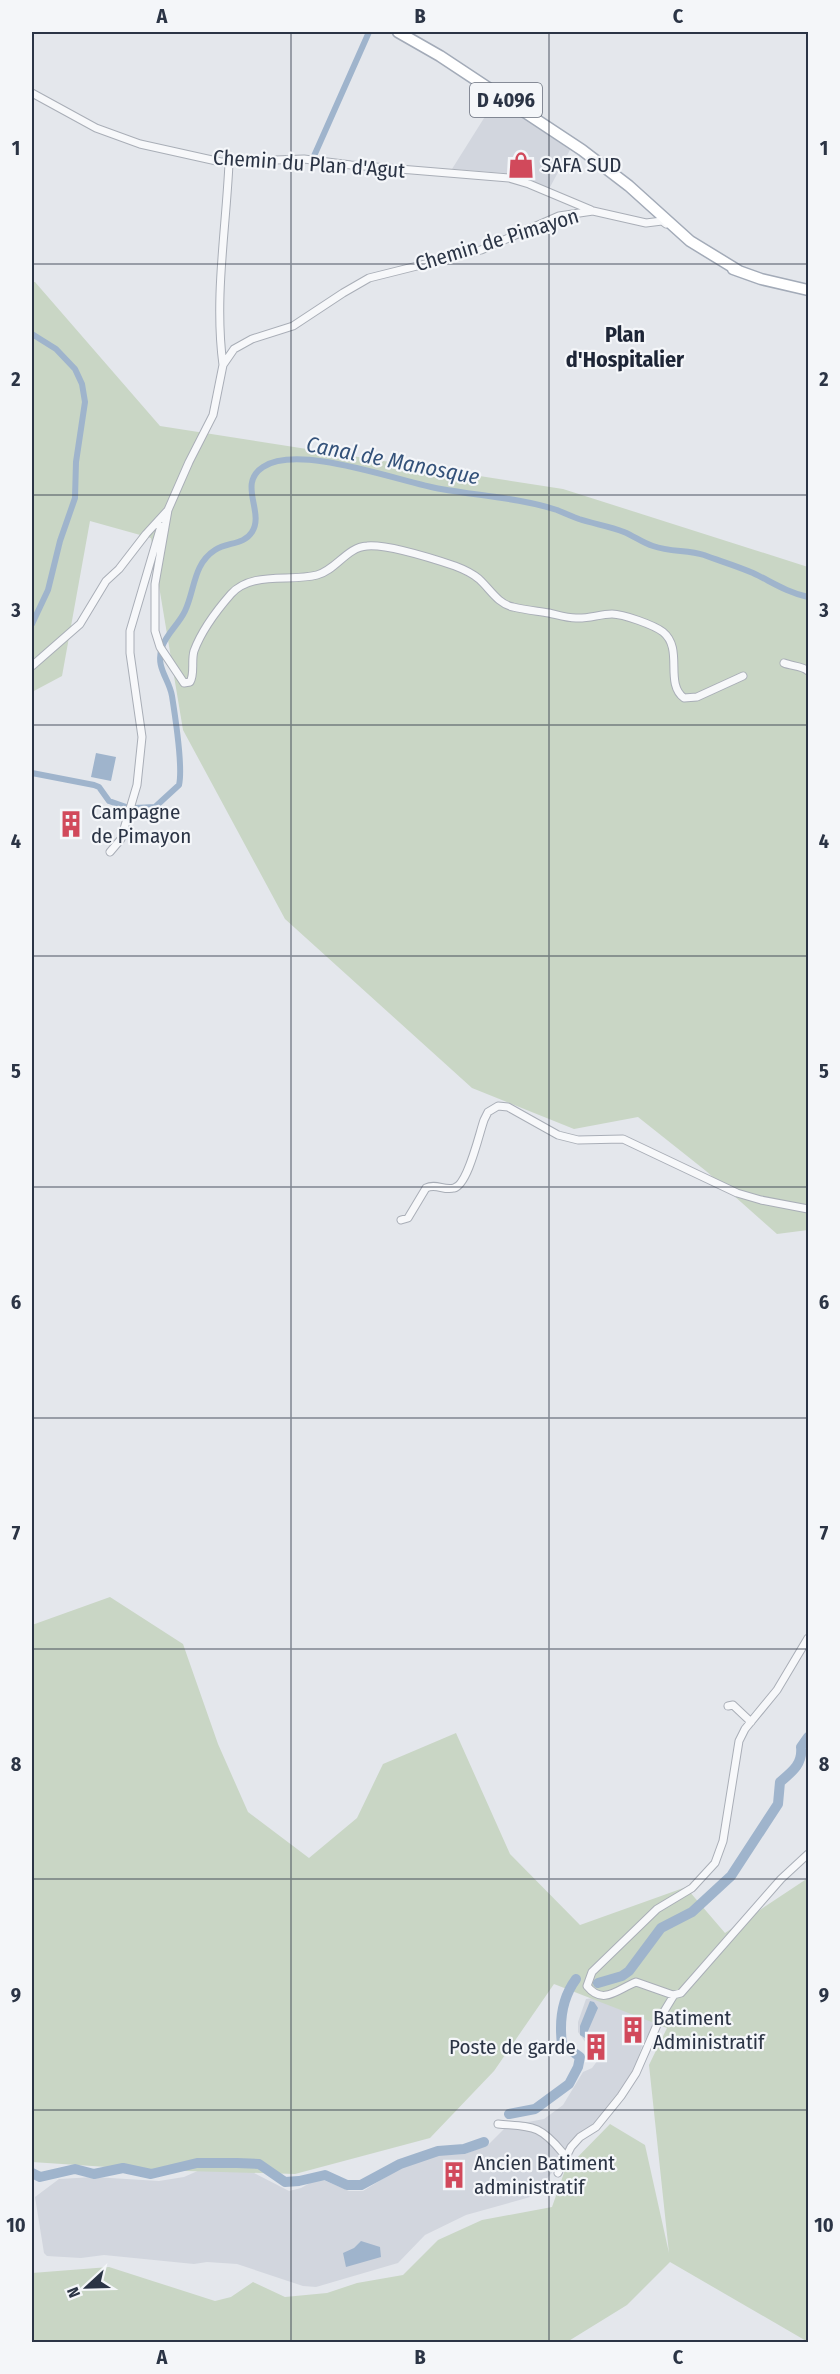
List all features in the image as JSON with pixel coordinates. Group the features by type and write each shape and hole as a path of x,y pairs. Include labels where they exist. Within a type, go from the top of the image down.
{"main road":[{"name":"D 4096","path":"398,32 528,114 629,186 690,241 739,271"},
{"name":"D 4096","path":"612,173 659,222 703,256 739,271 808,290"}],"street":[{"name":"Chemin du Plan d'Agut","path":"32,93 96,128 140,144 229,163 304,159 508,178 529,183 593,211"},
{"path":"110,852 119,842 127,821 137,785 141,746 141,725 130,653 131,624 162,525 213,415 223,365 221,277 229,163"},
{"name":"Chemin de Pimayon","path":"223,365 228,355 238,346 305,320 343,293 369,279 481,250 559,216 593,211 646,223 659,222"},
{"path":"659,222 663,222 683,239 690,241"},
{"path":"168,510 154,584 155,631 159,647 182,682 190,682 193,655 197,643 236,590 255,581 319,575 357,548 373,546 461,569 477,577 499,600 511,607 575,618 617,614 657,628 667,636 672,645 675,657 676,687 684,698 697,698 743,676"},
{"path":"32,666 80,624 106,581 168,510"},
{"path":"784,663 805,668 808,671"},
{"path":"400,1220 408,1218 426,1188 437,1185 454,1188 461,1185 484,1120 488,1112 498,1106 508,1107 558,1135 578,1140 623,1139 737,1193 808,1209"},
{"path":"674,1995 638,1982 608,1996 593,1993 586,1986 592,1972 657,1909 692,1888 716,1863 723,1841 739,1741 777,1690 808,1638"},
{"path":"728,1706 733,1705 751,1722"},
{"path":"558,2173 571,2147 580,2137 596,2127 636,2073 660,2018 674,1995 688,1988 781,1879 808,1854"},
{"path":"498,2124 538,2129 547,2135 562,2152"}],"shaded area":[{"path":"496,99 570,150 549,189 525,178 504,173 452,169"},
{"path":"586,1999 662,2006 643,2043 634,2070 611,2105 595,2125 580,2133 569,2144 559,2165 530,2197 466,2215 425,2235 398,2263 316,2287 303,2286 237,2264 207,2262 194,2264 104,2255 81,2258 47,2256 44,2253 35,2197 59,2179 94,2177 159,2181 184,2177 202,2169 246,2169 289,2191 301,2188 319,2178 349,2191 363,2191 397,2170 438,2155 465,2154 488,2145 507,2126 507,2121 528,2122 544,2119 563,2105 583,2072 592,2068 602,2051 586,2043 578,2032 578,2022"}],"green space":[{"path":"32,282 35,282 160,426 563,489 808,567 808,1230 777,1234 706,1171 638,1117 574,1129 472,1088 285,919 183,730 151,538 90,521 62,676 32,692"},
{"path":"110,1597 183,1644 218,1744 248,1812 309,1858 357,1818 383,1764 456,1733 510,1854 580,1925 689,1886 689,1891 725,1933 808,1878 808,2342 670,2262 627,2305 567,2342 32,2342 32,2273 109,2267 215,2301 231,2297 253,2282 285,2297 327,2293 357,2283 403,2275 438,2240 482,2220 552,2207 565,2170 610,2124 645,2145 669,2253 649,2065 667,2028 554,1984 494,2071 430,2138 295,2174 152,2170 32,2162 32,1625"}],"water":[{"path":"96,753 116,757 111,781 91,777"},
{"path":"590,2001 594,2002 598,2008 585,2038 580,2035 580,2026"},
{"path":"361,2241 380,2247 381,2257 346,2267 343,2253 354,2248"}],"waterway":[{"path":"314,156 369,32"},
{"name":"Canal de Manosque","path":"32,334 56,349 75,369 82,384 85,402 76,462 75,498 60,541 48,590 32,624"},
{"name":"Canal de Manosque","path":"134,808 155,807 179,785 177,728 172,696 161,667 162,647 185,611 202,562 215,550 245,539 252,532 256,516 252,482 263,467 279,461 300,459 350,466 441,489 543,506 618,530 653,546 704,555 747,570 786,590 808,597"},
{"name":"Canal de Manosque","path":"32,773 94,785 99,787 109,801 129,808"},
{"path":"598,1983 622,1976 629,1971 661,1928 692,1912 731,1876 778,1804 780,1782 798,1763 801,1747 808,1737"},
{"path":"509,2114 535,2109 569,2084 578,2067 580,2057 562,2044 561,2026 567,1994 576,1979"},
{"path":"32,2173 40,2177 75,2169 94,2174 123,2168 151,2174 197,2163 237,2163 259,2164 285,2182 325,2175 347,2185 361,2185 400,2164 438,2151 464,2149 484,2142"}],"place":[{"name":"SAFA SUD","path":"521,165"},
{"name":"Campagne de Pimayon","path":"71,824"},
{"name":"Batiment Administratif","path":"633,2030"},
{"name":"Poste de garde","path":"596,2047"},
{"name":"Ancien Batiment administratif","path":"454,2175"}],"district":[{"name":"Plan d'Hospitalier","path":"625,346"}]}
